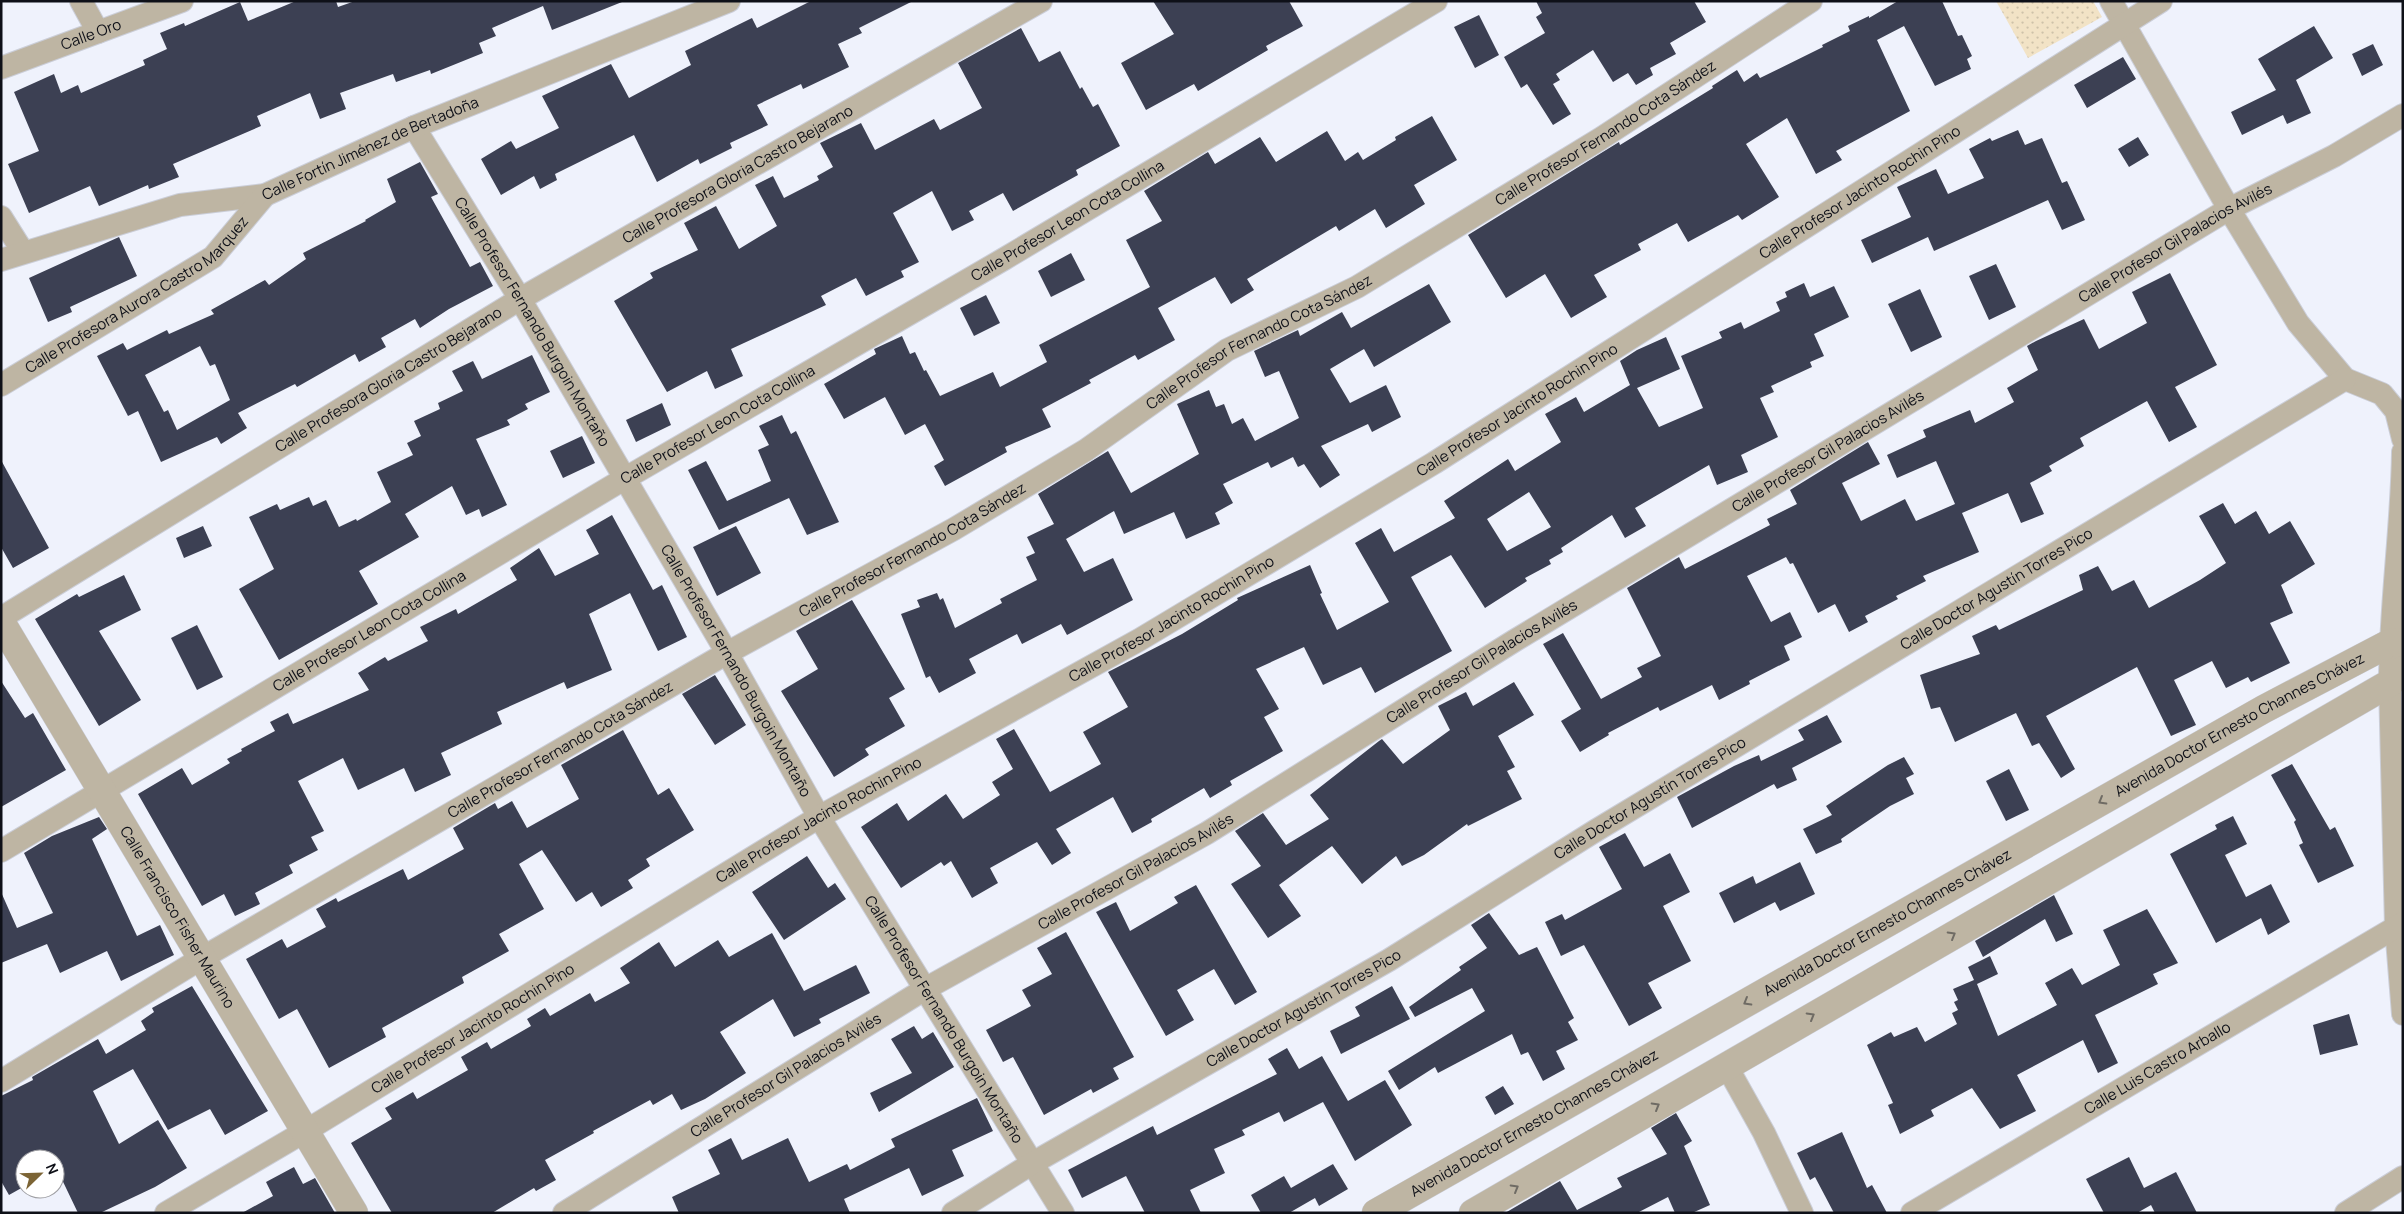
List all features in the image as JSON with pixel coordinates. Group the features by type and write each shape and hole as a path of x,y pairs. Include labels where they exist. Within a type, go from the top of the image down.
{"street":[{"path":"81,1 98,32"},
{"name":"Calle Oro","path":"1,68 182,1"},
{"name":"Calle Fortín Jiménez de Bertadoña","path":"1,260 180,205 265,195 414,127 729,1"},
{"name":"Calle Profesora Gloria Castro Bejarano","path":"1,618 520,299 1041,1"},
{"name":"Calle Profesor Leon Cota Collina","path":"1,852 624,478 1004,259 1436,1"},
{"name":"Calle Profesor Fernando Cota Sández","path":"1,1081 202,958 727,653 963,524 1086,450 1227,350 1357,287 1600,138 1811,1"},
{"path":"2111,1 2230,209 2298,323 2345,378 2382,394 2396,411 2403,439"},
{"name":"Calle Profesor Jacinto Rochin Pino","path":"166,1213 304,1132 819,817 1139,640 1434,463 2161,1"},
{"name":"Calle Profesor Gil Palacios Avilés","path":"564,1213 925,990 1207,833 1514,641 2230,209 2334,156 2403,115"},
{"name":"Calle Profesor Fernando Burgoin Montaño","path":"414,127 520,299 727,653 819,817 1031,1164 1063,1213"},
{"name":"Calle Profesora Aurora Castro Marquez","path":"1,385 213,257 265,195"},
{"path":"1,217 23,252"},
{"name":"Calle Doctor Agustín Torres Pico","path":"953,1213 1031,1164 1389,960 1612,821 2345,378"},
{"path":"2403,452 2396,643 2399,925 2403,1014"},
{"name":"Calle Francisco Fisher Maurino","path":"1,622 354,1213"},
{"name":"Avenida Doctor Ernesto Channes Chávez","path":"1376,1213 2264,708 2396,643"},
{"path":"1473,1213 2396,677"},
{"name":"Calle Luis Castro Arballo","path":"1912,1213 2399,925"},
{"path":"1726,1065 1764,1133 1802,1213"},
{"path":"2346,1213 2401,1178"}],"shaded area":[{"path":"1996,1 2093,1 2102,17 2028,58"}],"building":[{"path":"296,1 336,1 338,7 355,1 622,2 552,30 543,6 492,28 496,36 479,43 483,53 431,74 430,70 396,82 393,74 340,93 346,109 320,119 310,93 257,116 261,126 173,164 179,177 149,189 148,185 99,206 90,186 29,213 8,164 39,151 14,92 54,74 61,93 78,85 81,93 145,65 143,60 167,49 160,33 184,23 185,26 240,2 248,21"},
{"path":"811,1 913,1 859,28 862,33 838,44 849,67 803,89 801,84 757,105 768,125 730,143 732,148 700,164 698,159 657,182 634,135 555,174 557,180 540,189 534,176 501,195 481,159 511,141 516,149 559,128 542,96 611,64 629,98 691,65 685,51 752,18 757,28"},
{"path":"1153,1 1289,1 1303,26 1266,46 1268,50 1198,91 1194,84 1146,110 1121,63 1174,34"},
{"path":"1536,1 1694,1 1706,22 1670,43 1676,54 1650,68 1653,75 1636,85 1628,73 1613,82 1593,50 1556,74 1560,80 1553,84 1571,114 1553,125 1527,84 1521,88 1504,57 1545,33 1536,17 1542,13"},
{"path":"1898,1 1942,1 1958,36 1962,35 1972,56 1967,59 1971,69 1935,86 1904,26 1877,40 1910,111 1836,151 1842,160 1816,174 1787,118 1746,144 1779,197 1742,220 1738,215 1688,242 1677,223 1638,244 1641,250 1594,275 1607,297 1571,318 1545,274 1506,298 1468,235 1619,142 1620,145 1713,88 1712,86 1737,70 1744,82 1757,73 1760,78 1823,47 1822,45 1850,31 1848,26 1869,16 1869,18"},
{"path":"1479,15 1499,55 1475,68 1454,27"},
{"path":"2314,26 2333,58 2296,80 2311,113 2287,124 2283,115 2242,135 2231,112 2276,90 2258,59"},
{"path":"1021,28 1039,62 1060,51 1080,89 1082,87 1093,107 1098,104 1120,146 1076,170 1078,175 1013,211 1003,193 969,211 974,220 952,231 932,191 893,213 919,262 901,271 904,277 866,296 856,278 821,296 826,305 731,349 743,376 715,389 707,371 667,392 614,301 653,278 650,273 698,250 684,223 716,206 739,249 777,226 755,185 773,176 784,198 819,180 817,176 833,167 820,143 861,123 875,150 934,119 940,130 982,108 958,63"},
{"path":"2373,44 2383,65 2362,76 2352,54"},
{"path":"2123,57 2136,79 2087,108 2074,85"},
{"path":"1432,116 1457,160 1414,185 1425,204 1386,228 1375,209 1339,231 1336,226 1247,279 1254,290 1231,304 1215,277 1158,308 1175,340 1138,360 1135,355 1089,380 1091,383 1042,409 1051,427 1005,447 1007,452 945,486 934,466 944,460 925,424 905,435 885,397 844,419 824,384 876,354 874,349 902,336 910,354 915,352 924,371 926,370 940,396 993,372 1000,387 1047,362 1039,345 1150,287 1126,240 1162,221 1144,191 1208,152 1215,164 1260,137 1276,162 1327,131 1345,161 1358,152 1363,160 1396,140 1395,137"},
{"path":"2018,130 2025,145 2042,138 2062,183 2067,181 2085,220 2062,230 2048,200 1934,251 1928,237 1872,263 1861,240 1911,217 1897,187 1936,169 1948,194 1984,178 1969,149 1990,138 1992,141"},
{"path":"2138,137 2149,155 2129,167 2118,149"},
{"path":"420,162 438,194 431,197 470,267 480,262 493,286 449,309 420,328 415,319 381,338 386,347 359,362 355,354 297,387 295,384 238,413 247,428 221,444 217,437 161,462 138,411 128,416 97,356 123,343 127,350 167,330 169,334 214,314 211,310 265,280 269,285 306,259 303,253 366,221 396,202 387,179","holes":["200,346 210,366 215,364 230,400 177,430 168,410 164,412 145,375"]},
{"path":"119,237 137,276 70,307 72,312 48,322 29,278"},
{"path":"1071,253 1085,280 1051,297 1038,271"},
{"path":"1996,264 2016,307 1989,320 1969,276"},
{"path":"2170,273 2217,365 2175,387 2197,427 2169,442 2147,401 2080,438 2084,446 2049,466 2052,471 2030,483 2044,514 2021,523 2008,493 1962,513 1979,552 1923,576 1926,581 1896,596 1898,599 1865,616 1868,622 1849,632 1835,604 1818,613 1793,563 1790,564 1786,557 1747,576 1771,622 1790,612 1802,637 1784,646 1790,660 1749,681 1750,684 1719,700 1712,685 1660,711 1658,707 1608,733 1609,735 1580,752 1561,721 1581,709 1543,644 1563,633 1601,699 1642,677 1637,668 1661,656 1627,588 1679,557 1685,569 1770,525 1767,519 1797,504 1790,490 1868,442 1880,464 1842,483 1861,521 1905,499 1916,521 1955,504 1936,461 1897,478 1887,455 1926,437 1923,430 1970,410 1975,423 2014,402 2007,388 2038,370 2027,346 2036,341 2084,319 2099,349 2147,323 2132,292"},
{"path":"1804,283 1810,297 1834,286 1849,317 1814,334 1824,356 1810,362 1812,367 1771,386 1774,392 1760,398 1778,437 1741,455 1748,472 1717,485 1709,465 1635,508 1646,526 1625,538 1612,515 1561,548 1563,552 1549,560 1551,564 1525,578 1527,581 1485,608 1451,555 1411,577 1452,651 1375,693 1361,667 1323,685 1304,647 1256,669 1279,709 1264,717 1283,751 1230,781 1232,785 1210,798 1204,788 1151,819 1152,822 1132,833 1113,797 1056,829 1071,853 1052,865 1037,842 990,868 998,883 972,898 951,861 944,866 941,862 901,888 861,827 897,803 908,821 946,794 963,819 1000,795 992,782 1013,769 996,739 1014,729 1050,792 1101,764 1083,732 1128,707 1108,672 1182,634 1238,600 1237,598 1310,565 1322,593 1320,594 1337,630 1389,602 1355,543 1381,528 1394,552 1455,518 1444,501 1508,459 1515,471 1561,442 1545,414 1576,397 1584,412 1630,385 1620,361 1637,350 1666,337 1680,369 1637,388 1659,427 1703,408 1681,356 1722,338 1719,332 1741,322 1744,329 1780,311 1776,302 1787,297 1785,292","holes":["1529,492 1551,527 1507,551 1487,519"]},
{"path":"1429,284 1451,322 1374,367 1364,349 1330,369 1350,403 1386,385 1401,417 1372,432 1368,424 1321,446 1340,475 1320,488 1304,464 1298,467 1293,457 1271,468 1268,462 1223,484 1233,503 1215,513 1220,524 1186,539 1174,512 1124,534 1114,511 1066,539 1084,572 1113,558 1133,600 1067,635 1061,624 1022,644 1017,634 969,659 976,673 939,693 930,676 926,678 901,614 920,607 917,600 937,593 940,600 943,598 955,628 1002,603 1000,599 1037,580 1026,557 1035,553 1027,537 1054,524 1038,494 1108,451 1131,493 1199,454 1177,404 1209,390 1216,407 1224,404 1232,424 1243,418 1255,441 1299,418 1279,371 1265,377 1254,351 1298,330 1300,336 1342,312 1351,328"},
{"path":"1920,289 1942,337 1911,352 1888,304"},
{"path":"986,295 1000,323 974,336 960,308"},
{"path":"532,355 550,392 525,404 528,409 507,420 510,425 476,439 507,505 482,517 479,509 466,515 452,486 405,514 419,537 359,571 378,604 279,660 239,589 274,569 249,517 277,504 280,510 309,497 313,506 326,500 339,527 356,519 357,521 391,502 377,472 413,455 407,443 421,436 414,421 440,409 438,403 463,391 452,371 473,361 482,379"},
{"path":"662,403 671,425 636,442 626,420"},
{"path":"782,415 791,434 796,431 839,522 807,535 789,498 719,530 688,470 706,461 727,501 771,481 758,450 769,445 759,426"},
{"path":"582,436 595,463 563,478 550,451"},
{"path":"1,460 49,548 13,568 1,547"},
{"path":"2223,503 2235,524 2256,511 2269,534 2290,521 2315,564 2281,585 2293,613 2270,623 2290,663 2251,682 2248,677 2226,688 2212,661 2174,680 2196,725 2171,736 2137,667 2046,716 2075,769 2061,778 2039,743 2032,746 2016,713 1955,742 1940,707 1931,709 1920,675 1980,654 1972,636 1996,625 1999,630 2083,590 2079,575 2098,566 2112,591 2134,580 2149,608 2200,580 2226,563 2199,516"},
{"path":"612,515 653,590 662,585 687,637 658,651 630,593 589,614 612,670 567,689 564,682 497,712 502,724 441,753 451,775 415,792 404,768 358,790 343,758 298,781 324,831 311,837 318,850 289,865 293,873 255,893 260,904 235,916 224,894 202,906 138,794 182,768 192,785 230,763 227,759 242,751 241,749 275,731 270,722 288,713 293,724 369,690 358,673 385,657 388,661 428,641 420,627 456,609 458,614 517,580 510,568 539,548 555,576 599,554 586,530"},
{"path":"203,526 212,546 184,558 176,538"},
{"path":"736,526 761,573 717,596 693,547"},
{"path":"124,575 141,610 99,631 141,700 99,726 35,619 77,594 79,597"},
{"path":"852,600 905,689 889,698 905,726 865,749 869,755 834,777 781,691 818,669 796,631"},
{"path":"197,625 223,677 197,690 171,638"},
{"path":"715,675 746,725 715,745 682,694"},
{"path":"1,681 25,718 33,713 66,770 1,807"},
{"path":"1514,682 1534,715 1498,736 1515,767 1507,771 1522,799 1468,826 1467,824 1424,855 1402,866 1396,856 1362,884 1332,846 1279,885 1301,916 1268,938 1231,884 1261,866 1235,831 1263,813 1286,845 1329,819 1310,795 1379,741 1382,739 1403,764 1450,730 1438,706 1466,692 1473,706"},
{"path":"1827,715 1842,742 1792,768 1797,780 1777,789 1774,784 1692,828 1677,797 1734,766 1759,755 1761,761 1804,740 1798,730"},
{"path":"623,730 658,795 669,788 694,830 646,859 650,866 628,880 633,888 601,907 592,892 576,902 542,850 519,864 544,909 499,934 509,951 462,977 464,983 382,1028 386,1037 329,1068 297,1009 279,1019 246,959 282,939 287,948 326,927 316,909 336,898 338,902 403,869 408,880 464,849 453,828 495,803 498,809 512,801 527,828 579,799 561,765"},
{"path":"1904,757 1914,774 1906,778 1914,794 1890,806 1841,839 1842,842 1816,854 1803,829 1832,815 1826,806 1888,765"},
{"path":"2292,764 2330,830 2335,827 2354,866 2318,883 2299,845 2303,843 2294,822 2296,820 2271,775"},
{"path":"2009,769 2029,810 2006,821 1986,781"},
{"path":"2233,816 2247,844 2225,855 2246,897 2271,884 2290,922 2268,935 2261,918 2216,943 2170,854 2217,829 2215,825"},
{"path":"99,817 107,829 92,839 137,936 160,925 174,955 121,981 107,951 60,973 47,944 1,963 1,892 17,928 53,913 24,853 52,836"},
{"path":"1625,833 1644,867 1670,853 1690,892 1663,906 1691,961 1648,983 1662,1008 1629,1026 1584,945 1561,956 1545,922 1562,914 1565,920 1622,889 1599,847"},
{"path":"807,856 828,888 835,883 846,899 784,940 752,892"},
{"path":"1800,862 1815,894 1780,911 1775,902 1734,923 1719,893 1753,876 1756,884"},
{"path":"1196,885 1257,992 1235,1005 1214,969 1177,990 1194,1020 1166,1036 1096,912 1116,902 1130,931 1178,903 1174,897"},
{"path":"2054,895 2073,934 2056,942 2045,919 1983,957 1975,941"},
{"path":"2147,909 2178,963 2153,974 2158,984 2095,1015 2118,1063 2098,1073 2083,1040 2017,1075 2036,1111 2000,1129 1972,1088 1931,1110 1934,1116 1900,1134 1888,1105 1893,1103 1867,1045 1891,1032 1894,1037 1917,1027 1925,1042 1957,1024 1952,1013 1958,1010 1954,1002 1958,1000 1953,989 1974,980 1968,967 1990,956 1998,974 1977,984 1998,1036 2057,1005 2045,983 2072,968 2082,985 2120,965 2103,930"},
{"path":"1489,913 1519,955 1537,947 1574,1018 1568,1022 1578,1040 1556,1051 1565,1069 1543,1081 1528,1052 1521,1055 1512,1034 1438,1073 1435,1067 1399,1090 1388,1071 1485,1011 1472,988 1415,1017 1409,1007 1461,970 1459,967 1487,948 1471,925"},
{"path":"1066,932 1134,1057 1113,1068 1119,1079 1093,1093 1091,1089 1044,1115 1013,1057 1003,1062 986,1030 1031,1006 1022,990 1052,974 1037,948"},
{"path":"772,933 804,991 856,965 870,993 819,1019 821,1023 794,1037 773,999 720,1032 746,1073 705,1099 681,1110 672,1094 653,1105 650,1100 593,1131 594,1133 545,1160 556,1180 536,1191 534,1188 492,1213 392,1213 351,1143 392,1119 385,1108 413,1092 417,1099 468,1070 461,1057 487,1042 491,1049 531,1026 527,1019 545,1008 550,1016 590,993 595,1002 630,983 620,968 659,942 675,967 718,940 729,957"},
{"path":"192,986 268,1111 225,1135 210,1109 168,1130 133,1069 93,1091 119,1144 158,1120 187,1168 155,1187 100,1213 78,1213 65,1186 65,1149 15,1149 15,1192 9,1195 1,1181 1,1096 33,1080 32,1077 98,1039 106,1054 146,1030 141,1021 154,1012 152,1008"},
{"path":"1392,986 1410,1019 1341,1054 1330,1031 1360,1016 1355,1007"},
{"path":"2349,1014 2358,1045 2320,1055 2313,1025"},
{"path":"914,1026 922,1039 933,1032 954,1067 879,1112 870,1093 912,1073 891,1039"},
{"path":"1287,1048 1299,1069 1322,1056 1348,1101 1385,1080 1412,1125 1355,1161 1323,1102 1284,1122 1279,1112 1242,1130 1245,1135 1214,1149 1225,1173 1190,1190 1201,1213 1145,1213 1126,1176 1082,1198 1068,1170 1153,1126 1157,1135 1277,1074 1268,1059"},
{"path":"1503,1086 1514,1104 1495,1115 1485,1097"},
{"path":"977,1098 993,1131 952,1150 964,1176 922,1196 909,1168 844,1199 850,1213 679,1213 672,1197 720,1174 708,1150 731,1138 742,1160 788,1138 809,1182 847,1164 850,1170 895,1147 891,1139"},
{"path":"1676,1113 1692,1141 1684,1146 1710,1205 1692,1213 1675,1213 1668,1197 1637,1213 1505,1213 1560,1181 1577,1210 1622,1187 1617,1178 1667,1154 1651,1128"},
{"path":"1842,1132 1867,1188 1872,1185 1887,1213 1834,1213 1815,1177 1810,1180 1797,1153"},
{"path":"2129,1157 2144,1188 2176,1172 2197,1213 2155,1213 2151,1205 2137,1213 2104,1213 2086,1179"},
{"path":"1333,1164 1348,1189 1319,1206 1315,1198 1289,1213 1261,1213 1251,1195 1284,1176 1291,1188"},
{"path":"294,1167 303,1184 315,1178 335,1213 242,1213 273,1196 266,1182"}]}
